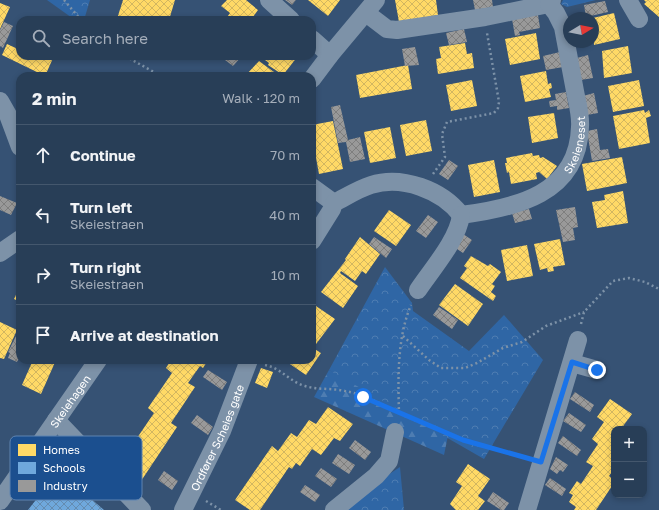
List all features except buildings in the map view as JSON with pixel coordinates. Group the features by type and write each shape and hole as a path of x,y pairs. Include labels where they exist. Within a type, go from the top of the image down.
{"street":[{"path":"269,0 287,16"},
{"path":"628,0 639,19"},
{"name":"Skeieneset","path":"371,7 390,30 485,17 550,2 563,27 580,125 579,144 574,159 553,186 528,200 497,210 461,215"},
{"path":"316,74 371,7"},
{"path":"316,43 330,55"},
{"path":"0,101 8,115 16,136"},
{"path":"316,235 332,209 334,202 370,185 380,183 399,183 424,187 445,200 461,215 460,224 455,235 418,290"},
{"path":"316,190 334,202"},
{"path":"0,253 16,242"},
{"path":"527,510 578,340"},
{"path":"572,362 597,370"},
{"name":"Skeiehagen","path":"45,436 95,364"},
{"name":"Ordfører Scheies gate","path":"183,510 222,431 247,364"},
{"path":"56,420 71,436"},
{"path":"334,510 376,476 389,461 395,432"},
{"name":"Skeiehagen","path":"0,501 10,487"},
{"path":"132,500 142,510"}],"path":[{"path":"64,0 78,16"},
{"path":"424,187 445,157 442,134 447,122 494,113 498,108 499,102 485,17"},
{"path":"132,60 154,72"},
{"path":"403,336 429,360 441,368 465,368 503,348 522,342 546,326 584,312 613,281 629,278 645,282 659,289"},
{"path":"578,340 584,312"},
{"path":"395,432 399,414 399,365 403,336 403,322"},
{"path":"258,364 280,371 296,383 305,386 346,391 383,405 399,414 463,440 541,462"}],"green space":[{"path":"47,0 90,0 85,16 69,16"},
{"path":"563,0 596,0 567,7 561,4"},
{"path":"385,267 412,303 413,311 469,351 504,315 543,360 484,459 329,370"},
{"path":"329,370 450,426 444,455 314,397"},
{"path":"400,467 404,510 344,510 365,490"}],"route":[{"path":"363,397 383,405 399,414 463,440 541,462 572,362 597,370"}]}
